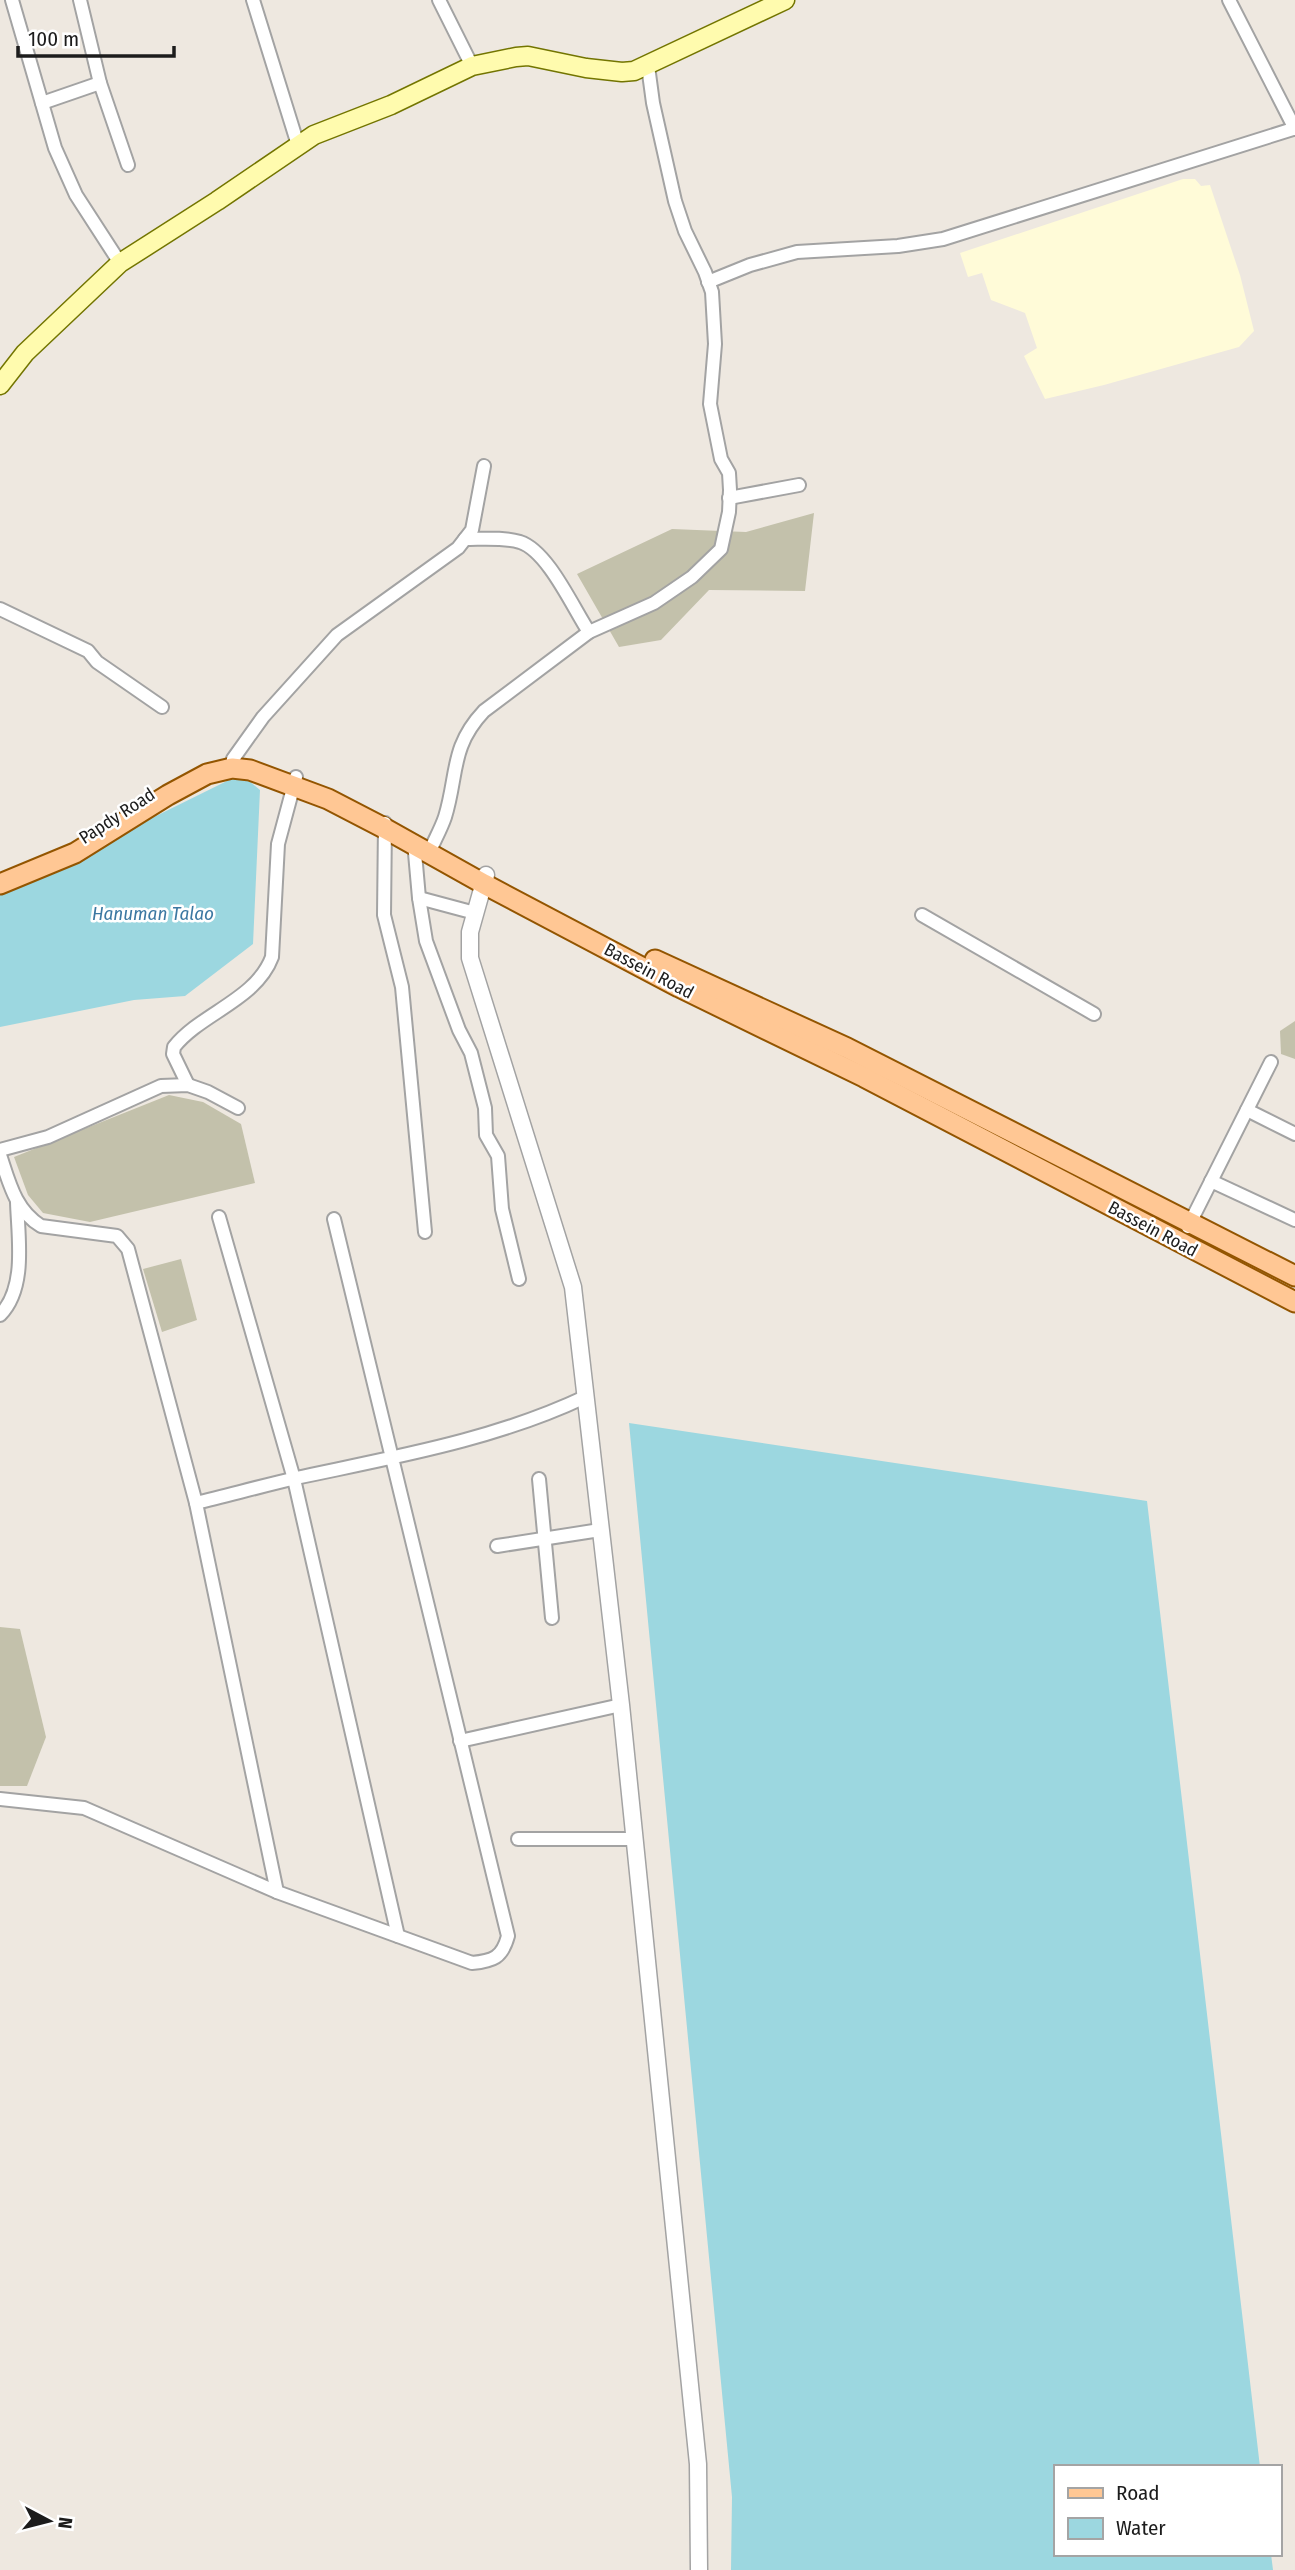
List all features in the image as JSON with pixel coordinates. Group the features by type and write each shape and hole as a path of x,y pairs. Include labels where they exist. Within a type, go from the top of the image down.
{"main road":[{"path":"0,385 25,353 120,263 314,135 391,105 472,66 528,56 622,72 648,66 679,48 785,0"},
{"name":"Papdy Road","path":"0,875 79,842 185,772 212,761 233,764"},
{"name":"Bassein Road","path":"233,764 251,761 384,824 691,993 864,1077 1295,1302"},
{"path":"0,884 75,853 168,795 207,774 233,764"},
{"name":"Bassein Road","path":"485,879 847,1048 1190,1222 1293,1269"},
{"path":"992,1145 1001,1126"}],"street":[{"path":"12,0 55,148 76,195 120,263"},
{"path":"80,0 100,83 128,165"},
{"path":"253,0 298,145"},
{"path":"439,0 472,66"},
{"path":"708,282 750,265 797,252 898,246 943,239 1294,129 1230,0"},
{"path":"519,1279 502,1209 498,1156 486,1135 485,1108 471,1054 459,1030 426,942 419,898 423,844 445,817 455,760 472,724 484,711 589,632 654,603 692,577 721,549 729,498 729,473 721,459 710,404 715,344 712,292 675,201 653,103 648,66"},
{"path":"41,103 100,83"},
{"path":"233,764 263,717 337,635 458,548 472,530 484,466"},
{"path":"729,498 799,485"},
{"path":"465,539 510,540 522,542 532,549 543,559 589,632"},
{"path":"0,609 49,635 72,642 88,651 97,662 162,707"},
{"path":"188,1085 173,1054 174,1047 267,972 272,957 278,844 295,781"},
{"path":"384,824 384,915 402,987 425,1231"},
{"path":"485,879 470,932 470,958 573,1287 621,1705 698,2464 699,2570"},
{"path":"419,898 475,913"},
{"path":"922,915 1094,1014"},
{"path":"1181,1244 1271,1062"},
{"path":"0,1315 10,1302 16,1281 17,1202 0,1153 48,1137 161,1086 188,1085 238,1108"},
{"path":"1247,1110 1295,1134"},
{"path":"1211,1181 1295,1220"},
{"path":"17,1202 33,1221 41,1226 117,1236 128,1249 196,1503 277,1892"},
{"path":"219,1217 294,1479 398,1937"},
{"path":"0,1799 84,1808 277,1892 472,1963 491,1961 505,1948 508,1936 334,1219"},
{"path":"196,1503 501,1430 585,1396"},
{"path":"539,1479 552,1618"},
{"path":"497,1546 600,1530"},
{"path":"460,1741 621,1705"},
{"path":"518,1839 634,1839"}],"shaded area":[{"path":"1183,179 1195,179 1201,186 1210,185 1240,275 1254,331 1239,347 1045,399 1024,356 1037,348 1025,313 991,300 982,273 968,277 960,253"},
{"path":"814,513 805,591 709,590 661,640 619,647 577,574 672,529 746,532"},
{"path":"1295,1021 1295,1059 1281,1054 1280,1031"},
{"path":"169,1095 203,1102 241,1124 255,1183 90,1222 43,1213 28,1195 14,1157"},
{"path":"181,1259 197,1320 162,1332 143,1269"},
{"path":"0,1627 20,1629 46,1737 27,1786 0,1786"}],"water":[{"name":"Hanuman Talao","path":"235,777 248,780 260,790 253,944 185,996 134,1000 0,1027 0,893"},
{"path":"629,1423 1147,1501 1260,2465 1054,2465 1054,2556 1271,2556 1273,2570 731,2570 732,2497"}]}
